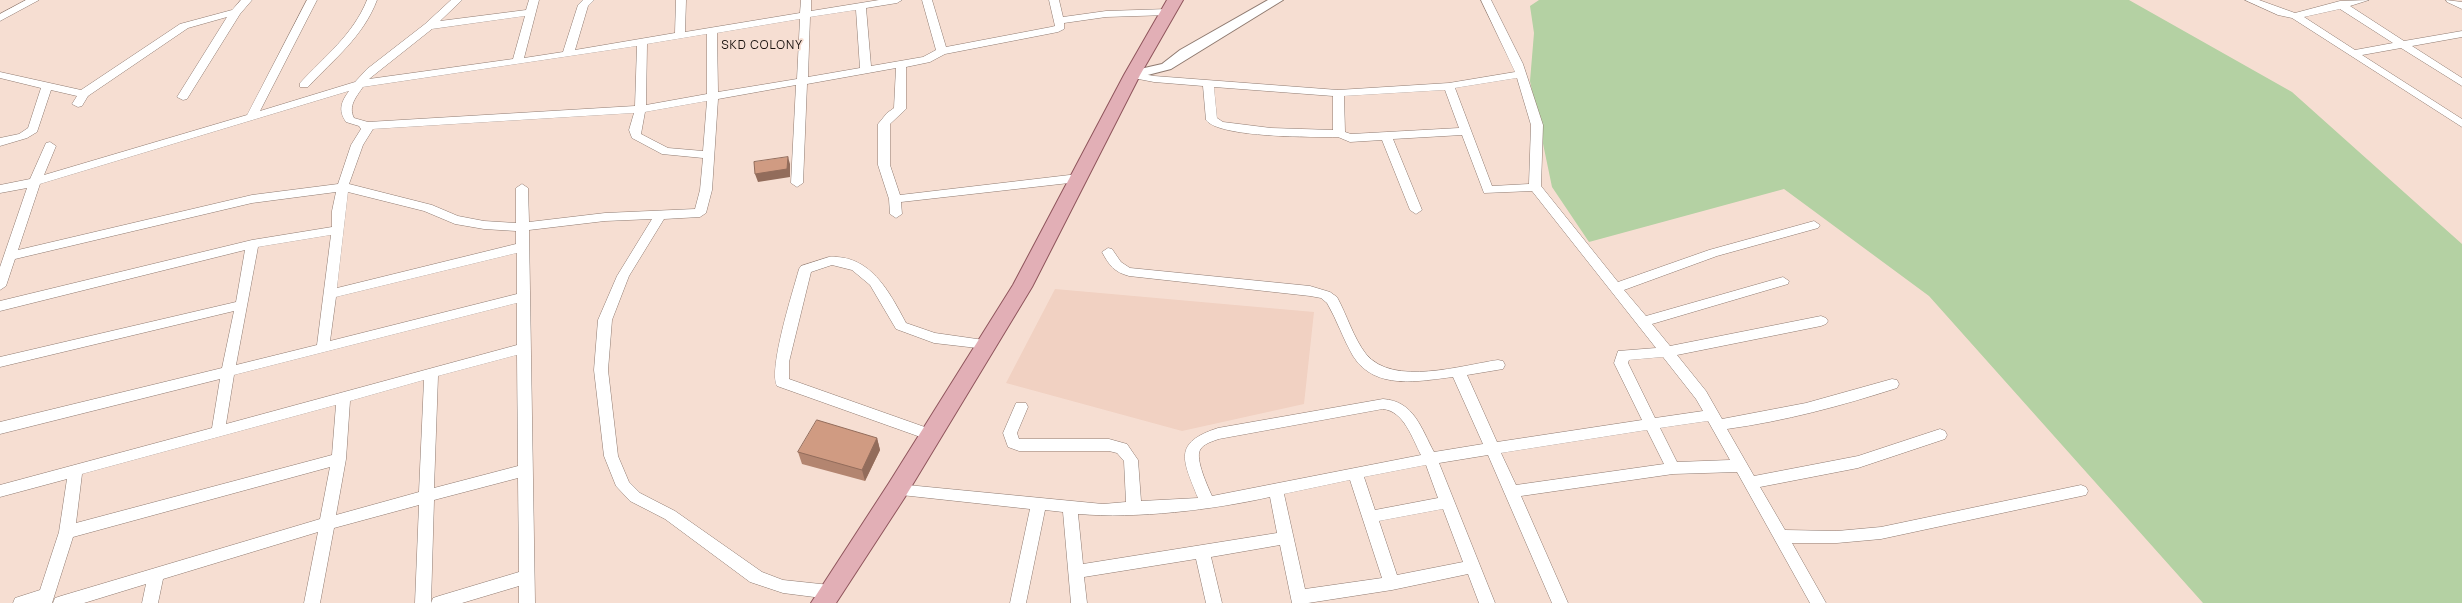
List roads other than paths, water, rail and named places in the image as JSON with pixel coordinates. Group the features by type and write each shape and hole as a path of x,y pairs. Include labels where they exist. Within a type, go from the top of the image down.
{"main road":[{"path":"827,598 897,490 1022,287 1132,75 1171,6"}],"street":[{"path":"0,18 34,0"},
{"path":"182,97 236,12 247,0"},
{"path":"251,117 312,0"},
{"path":"304,85 320,67 342,50 353,35 372,0"},
{"path":"457,0 429,26 371,71 359,84 348,100 346,112 350,120 366,126 640,109 926,60 942,51 1054,30 1060,27 1054,0"},
{"path":"518,62 534,0"},
{"path":"568,54 583,5 589,0"},
{"path":"680,35 681,0"},
{"path":"797,183 806,0"},
{"path":"0,189 35,181 359,84 518,62 897,0"},
{"path":"927,0 942,51"},
{"path":"1132,75 1159,71 1198,45 1277,0"},
{"path":"1486,0 1521,74 1537,125 1534,187 1701,395 1818,603"},
{"path":"2250,0 2282,13 2295,16 2355,53 2462,124"},
{"path":"2295,16 2340,4 2364,0"},
{"path":"2451,0 2462,6"},
{"path":"2340,4 2462,83"},
{"path":"861,6 866,70"},
{"path":"1059,21 1171,6"},
{"path":"1,78 47,86 81,99 184,26 236,12"},
{"path":"429,26 531,12"},
{"path":"10,256 252,199 344,187 428,208 456,220 484,225 522,227 605,217 700,213 706,190 707,155 713,96 712,30"},
{"path":"2355,53 2462,34"},
{"path":"642,42 640,109 635,130 636,136 666,151 707,155"},
{"path":"896,214 895,199 884,165 884,124 891,115 900,109 901,64"},
{"path":"1132,75 1338,94 1448,86 1521,74"},
{"path":"1208,83 1212,120 1216,124 1242,129 1339,134 1350,138 1466,131"},
{"path":"0,142 23,136 33,130 47,86"},
{"path":"1448,86 1488,190 1534,187"},
{"path":"1338,94 1339,134"},
{"path":"323,347 338,230 336,222 344,187 357,144 365,132 366,126"},
{"path":"1386,136 1416,210"},
{"path":"0,286 35,181 50,146"},
{"path":"895,199 1078,178"},
{"path":"522,188 527,603"},
{"path":"661,214 623,276 605,320 601,370 606,424 611,456 623,486 635,497 670,515 756,577 768,583 827,598"},
{"path":"1615,288 1713,253 1814,225"},
{"path":"0,306 252,244 338,230"},
{"path":"218,432 252,244"},
{"path":"330,294 522,247"},
{"path":"1108,252 1115,265 1120,270 1129,272 1310,291 1325,294 1332,300 1362,358 1375,368 1400,378 1498,365"},
{"path":"931,435 782,382 782,362 806,269 830,261 851,263 860,266 881,290 901,326 934,338 986,344"},
{"path":"1643,322 1783,281"},
{"path":"0,428 523,297"},
{"path":"0,362 242,305"},
{"path":"1673,468 1621,358 1629,354 1667,352 1821,321"},
{"path":"0,491 523,348"},
{"path":"1461,371 1460,378 1494,448 1510,492 1560,603"},
{"path":"423,603 425,496 431,374"},
{"path":"897,490 1103,510 1207,503 1276,491 1430,458 1494,448 1654,426 1798,412 1848,399 1892,384"},
{"path":"312,603 339,459 343,397"},
{"path":"1207,503 1191,458 1193,448 1201,441 1218,434 1388,404 1394,405 1406,414 1430,458 1487,603"},
{"path":"1021,407 1010,433 1013,443 1019,445 1109,445 1122,448 1131,460 1134,508"},
{"path":"1749,482 1858,462 1940,435"},
{"path":"67,532 339,459"},
{"path":"1510,492 1673,468 1740,466"},
{"path":"21,603 45,599 67,532 75,470"},
{"path":"61,603 328,523 525,470"},
{"path":"1355,473 1392,583"},
{"path":"1276,491 1299,600 1472,567"},
{"path":"1779,536 1837,537 1881,533 2081,491"},
{"path":"1370,517 1448,502"},
{"path":"1018,603 1039,504"},
{"path":"1070,507 1079,603"},
{"path":"1076,572 1286,538"},
{"path":"1202,552 1214,603"},
{"path":"150,603 156,575"},
{"path":"439,603 526,577"}],"district":[{"name":"SKD COLONY","path":"762,46"}]}
